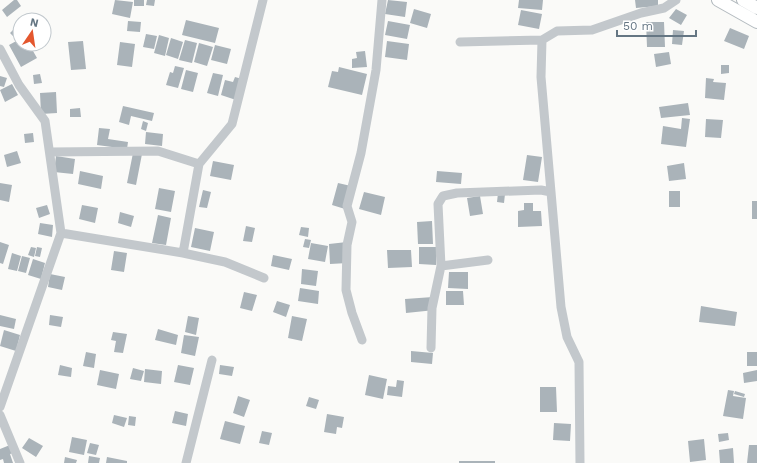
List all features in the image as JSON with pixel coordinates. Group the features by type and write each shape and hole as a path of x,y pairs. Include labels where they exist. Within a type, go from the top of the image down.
{"street":[{"path":"183,253 200,164 232,124 263,0"},
{"path":"362,340 352,313 346,290 347,245 352,222 347,206 361,153 376,70 382,0"},
{"path":"460,42 542,40 556,32 592,30 641,13 664,8 676,0"},
{"path":"718,0 757,22"},
{"path":"743,0 757,8"},
{"path":"542,40 542,77 561,307 567,337 579,362 580,463"},
{"path":"0,49 19,85 46,121 61,233 0,407"},
{"path":"50,152 158,151 200,164"},
{"path":"431,348 432,308 441,266 438,204 443,196 457,193 541,190 551,192"},
{"path":"61,233 183,253 225,262 264,278"},
{"path":"441,266 488,260"},
{"path":"186,463 212,360"},
{"path":"0,415 4,436 20,463"}],"building":[{"path":"14,0 17,0 21,6 7,17 2,10"},
{"path":"115,0 133,2 130,18 112,14"},
{"path":"134,0 144,0 144,6 134,6"},
{"path":"147,0 155,0 154,6 146,5"},
{"path":"388,0 407,2 405,17 385,14"},
{"path":"519,0 543,0 542,10 518,8"},
{"path":"635,0 658,0 658,6 636,8"},
{"path":"414,9 431,14 427,28 410,23"},
{"path":"676,9 687,15 681,25 669,18"},
{"path":"521,10 542,14 539,29 518,25"},
{"path":"186,20 219,28 215,43 182,35"},
{"path":"128,21 141,22 140,32 127,31"},
{"path":"388,21 410,25 407,39 385,35"},
{"path":"646,22 664,22 665,47 647,47"},
{"path":"730,28 749,36 744,49 724,41"},
{"path":"673,30 684,31 682,45 672,44"},
{"path":"146,34 157,36 154,49 143,47"},
{"path":"159,35 169,38 165,56 154,53"},
{"path":"171,38 183,42 178,59 166,55"},
{"path":"185,40 197,43 192,63 179,60"},
{"path":"83,41 86,69 71,70 68,42"},
{"path":"387,41 409,44 407,60 385,57"},
{"path":"120,42 135,44 132,67 117,65"},
{"path":"12,43 12,50 9,45"},
{"path":"199,43 213,47 207,66 194,62"},
{"path":"215,45 231,49 227,64 211,60"},
{"path":"365,51 367,67 352,68 352,59 357,58 356,52"},
{"path":"13,52 34,52 37,58 21,67"},
{"path":"669,52 671,64 656,67 654,54"},
{"path":"721,65 729,65 729,73 721,74"},
{"path":"175,66 184,68 178,88 166,85 170,72 173,73"},
{"path":"339,67 367,74 362,95 328,87 332,71 338,72"},
{"path":"186,70 198,73 193,92 181,89"},
{"path":"213,73 223,75 218,96 207,93"},
{"path":"40,74 42,83 34,84 33,75"},
{"path":"0,76 7,78 4,87 0,86"},
{"path":"235,77 242,79 236,100 221,95 225,80 233,82"},
{"path":"706,78 714,79 713,82 726,83 724,100 705,98"},
{"path":"12,84 18,95 5,102 0,90"},
{"path":"56,92 57,113 41,114 40,93"},
{"path":"688,103 690,115 661,118 659,107"},
{"path":"123,106 154,113 152,121 131,116 129,125 119,122"},
{"path":"80,108 81,117 70,117 70,109"},
{"path":"682,118 690,119 686,147 661,144 663,126 681,129"},
{"path":"706,119 723,120 721,138 705,137"},
{"path":"143,121 148,123 146,131 141,129"},
{"path":"99,128 110,129 108,139 128,142 127,149 97,145"},
{"path":"146,132 163,134 162,146 145,144"},
{"path":"33,133 34,142 25,143 24,134"},
{"path":"17,151 21,163 7,167 4,155"},
{"path":"133,153 142,154 136,185 127,183"},
{"path":"527,155 542,157 538,182 523,180"},
{"path":"56,156 75,159 73,174 54,172"},
{"path":"213,161 234,165 231,180 210,176"},
{"path":"684,163 686,179 669,181 667,166"},
{"path":"80,171 103,176 101,189 78,184"},
{"path":"437,171 462,173 461,184 436,182"},
{"path":"0,183 12,185 9,202 0,200"},
{"path":"338,183 351,186 345,209 332,205"},
{"path":"159,188 175,191 171,212 155,209"},
{"path":"203,190 211,192 207,208 199,207"},
{"path":"669,191 680,191 680,207 669,207"},
{"path":"364,192 385,197 381,215 359,209"},
{"path":"498,193 505,194 504,203 497,202"},
{"path":"480,196 483,214 470,216 467,198"},
{"path":"752,201 757,201 757,219 752,219"},
{"path":"524,203 533,203 533,211 541,211 542,226 518,227 518,211 524,210"},
{"path":"47,205 50,214 39,218 36,208"},
{"path":"82,205 98,208 95,223 79,219"},
{"path":"120,212 134,216 131,227 118,223"},
{"path":"158,215 171,218 166,245 152,243"},
{"path":"432,221 433,244 418,244 417,222"},
{"path":"40,223 53,225 52,237 38,234"},
{"path":"246,226 255,228 252,242 243,241"},
{"path":"301,227 309,228 308,237 299,235"},
{"path":"195,228 214,232 210,251 191,247"},
{"path":"305,239 311,240 309,248 303,247"},
{"path":"0,242 9,245 3,264 0,263"},
{"path":"347,242 348,263 330,264 329,244"},
{"path":"311,243 328,246 325,262 308,259"},
{"path":"31,247 36,248 34,257 28,255"},
{"path":"37,247 42,248 40,257 35,256"},
{"path":"419,247 436,247 436,265 419,264"},
{"path":"387,250 411,250 412,267 388,268"},
{"path":"114,251 127,253 124,272 111,270"},
{"path":"12,253 21,256 17,271 8,269"},
{"path":"273,255 292,259 289,270 271,266"},
{"path":"22,256 30,258 26,273 18,271"},
{"path":"33,259 45,263 41,279 28,275"},
{"path":"302,269 318,271 316,286 301,284"},
{"path":"449,272 468,272 468,289 448,288"},
{"path":"50,274 65,277 62,290 48,287"},
{"path":"300,288 319,291 318,304 298,301"},
{"path":"446,291 463,291 464,305 446,305"},
{"path":"244,292 257,295 252,311 240,308"},
{"path":"433,297 435,310 406,313 405,299"},
{"path":"277,301 290,305 286,317 273,312"},
{"path":"701,306 737,312 735,326 699,322"},
{"path":"0,315 16,319 14,329 0,326"},
{"path":"50,315 63,317 61,327 49,325"},
{"path":"188,316 199,318 196,335 185,332"},
{"path":"292,316 307,319 302,341 288,338"},
{"path":"158,329 178,335 176,345 155,340"},
{"path":"4,330 20,335 16,351 0,346"},
{"path":"113,332 127,334 123,353 114,352 116,341 111,340"},
{"path":"184,335 199,337 195,356 181,353"},
{"path":"411,351 433,353 432,364 411,362"},
{"path":"86,352 96,354 94,368 83,366"},
{"path":"747,352 757,352 757,366 747,366"},
{"path":"60,365 72,368 71,377 58,375"},
{"path":"178,365 194,368 190,385 174,382"},
{"path":"220,365 234,367 232,376 219,374"},
{"path":"133,368 144,371 141,381 130,379"},
{"path":"145,369 162,371 161,384 144,382"},
{"path":"100,370 119,374 116,389 97,385"},
{"path":"757,370 757,381 744,383 743,373"},
{"path":"369,375 387,379 383,399 365,395"},
{"path":"397,380 404,381 402,397 387,395 388,386 396,387"},
{"path":"540,387 556,387 557,412 540,412"},
{"path":"728,390 734,391 733,396 746,398 743,419 723,416"},
{"path":"735,391 745,394 744,397 734,394"},
{"path":"238,396 250,400 244,417 233,413"},
{"path":"309,397 319,400 316,409 306,406"},
{"path":"175,411 188,414 186,426 172,423"},
{"path":"327,414 344,417 342,428 337,427 336,434 324,432"},
{"path":"114,415 127,418 124,427 112,423"},
{"path":"129,416 136,417 135,426 128,425"},
{"path":"225,421 245,426 240,444 220,439"},
{"path":"554,423 571,424 570,441 553,440"},
{"path":"262,431 272,433 269,445 259,443"},
{"path":"728,433 729,440 719,442 718,434"},
{"path":"72,437 87,440 84,455 69,452"},
{"path":"29,438 43,446 36,457 22,448"},
{"path":"704,439 706,460 690,462 688,441"},
{"path":"90,443 99,445 96,455 87,453"},
{"path":"10,445 13,453 10,454 13,463 4,463 3,459 0,460 0,449"},
{"path":"749,445 757,445 757,463 747,463"},
{"path":"733,448 734,463 720,463 719,450"},
{"path":"89,456 100,458 99,463 88,463"},
{"path":"65,457 77,460 76,463 64,463"},
{"path":"107,457 127,461 127,463 106,463"},
{"path":"459,461 495,461 495,463 459,463"}]}
